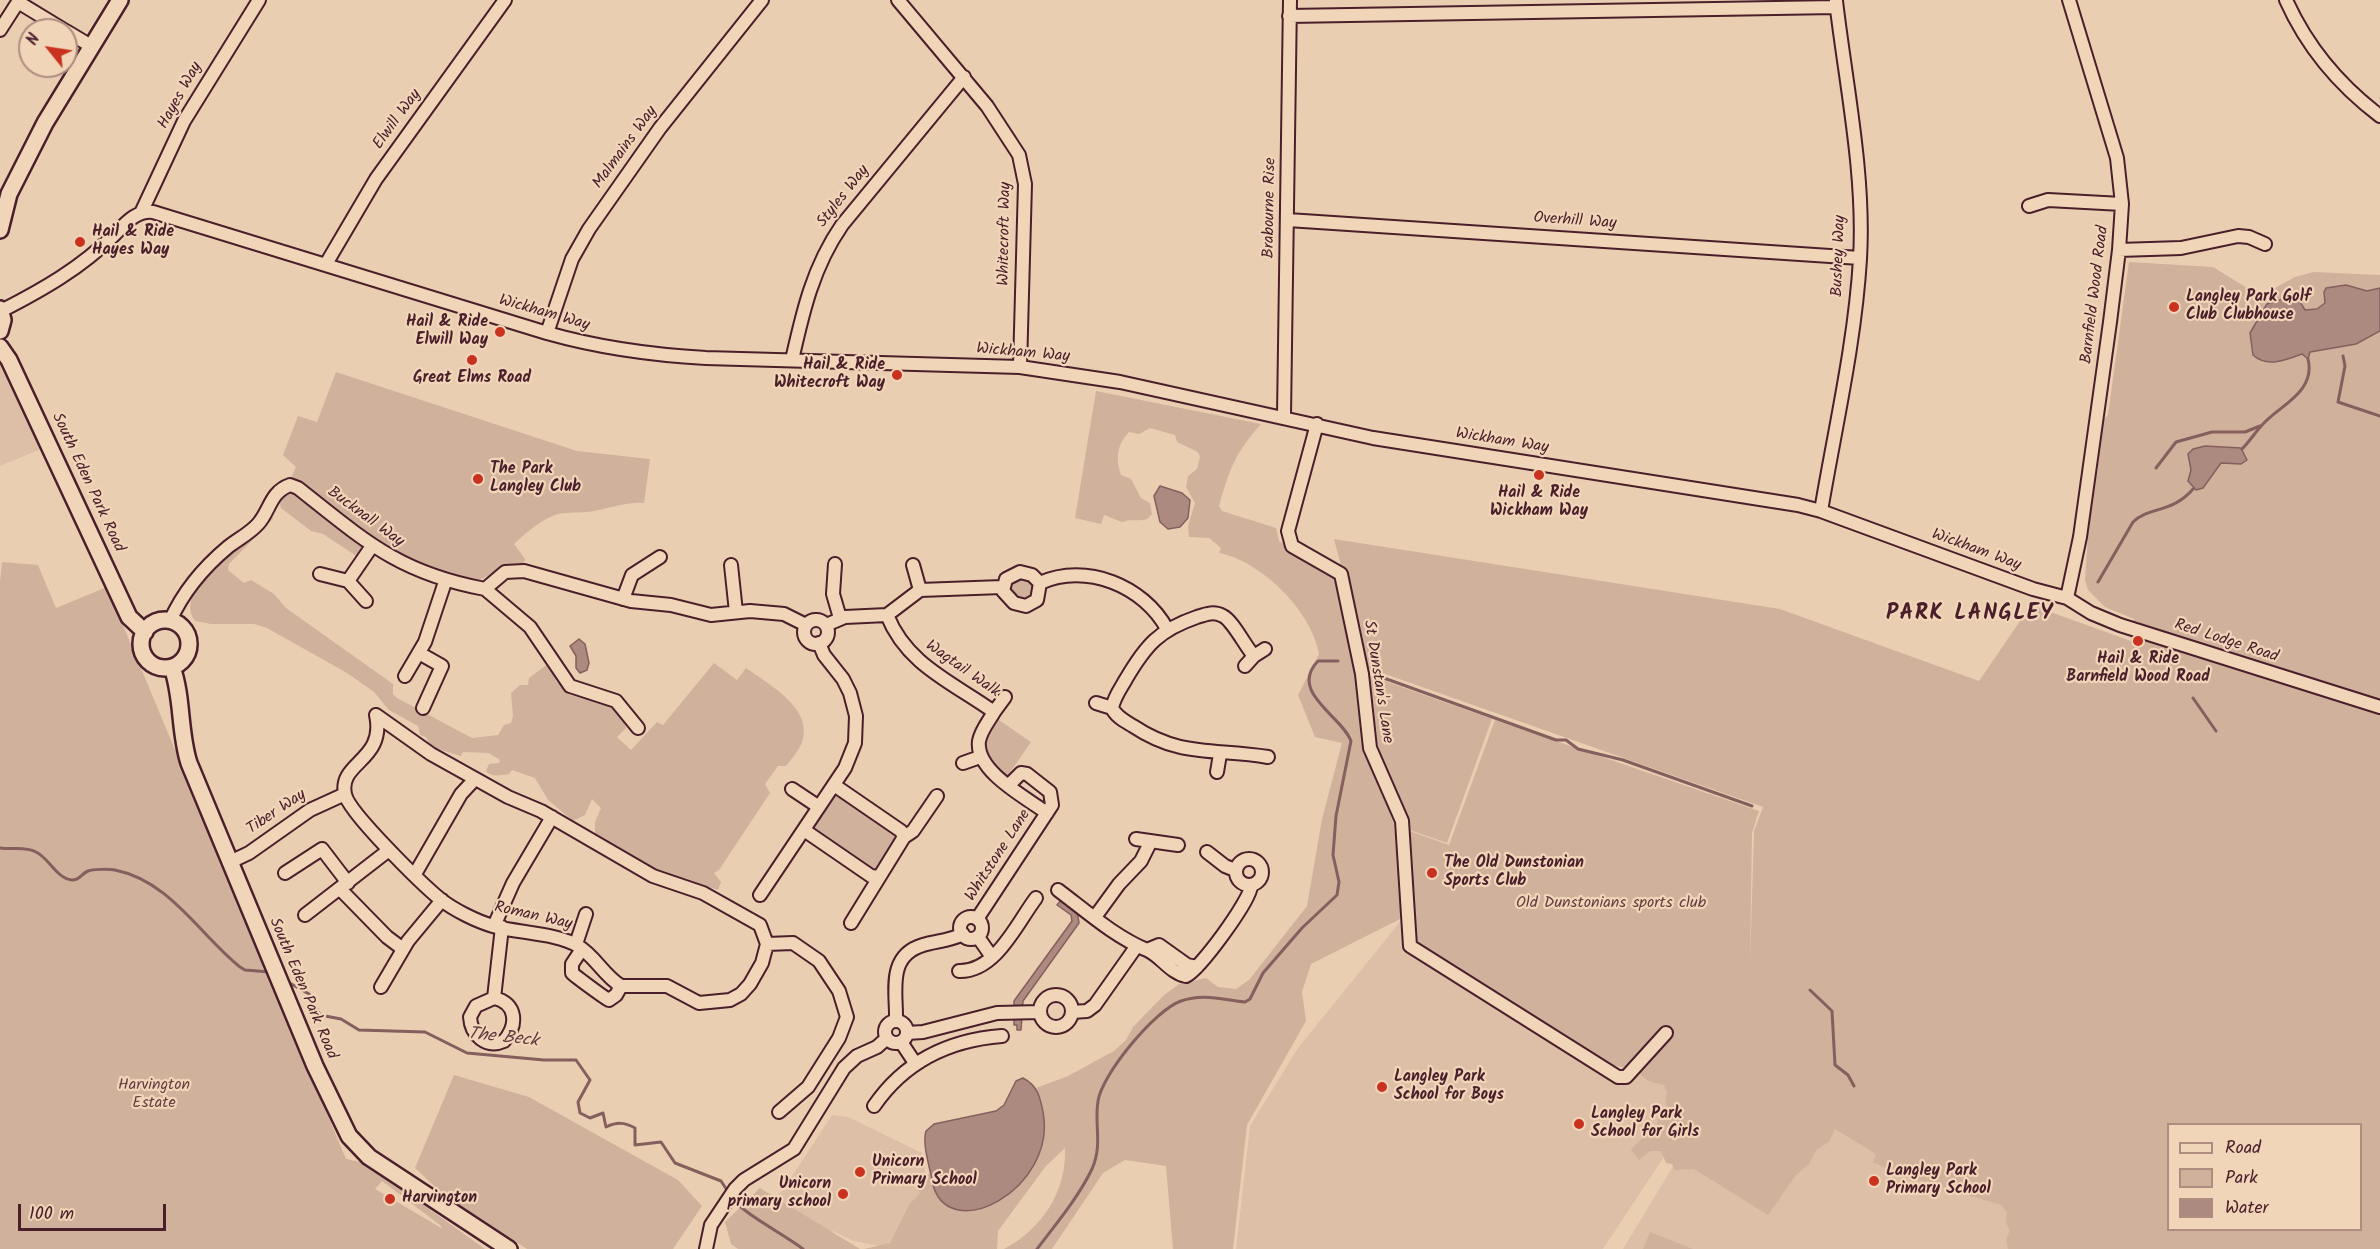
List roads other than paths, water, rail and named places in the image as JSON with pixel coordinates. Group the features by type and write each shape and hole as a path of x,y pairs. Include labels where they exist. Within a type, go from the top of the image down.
{"main road":[{"path":"0,230 9,194 45,123 120,0"},
{"path":"0,331 3,320 1,310"},
{"name":"South Eden Park Road","path":"0,347 9,360 129,617 145,632"},
{"path":"158,621 170,621 182,627 189,641 187,654 172,667 159,666 146,658 141,646 145,632 158,621"},
{"name":"South Eden Park Road","path":"172,667 180,694 185,753 328,1095 354,1143 369,1157 509,1249"}],"street":[{"name":"Hayes Way","path":"141,213 145,199 184,120 259,0"},
{"name":"Elwill Way","path":"326,264 376,178 505,0"},
{"name":"Malmains Way","path":"547,333 572,260 589,229 660,128 762,0"},
{"name":"Whitecroft Way","path":"898,0 964,77 1013,146 1023,169 1025,184 1020,367"},
{"name":"Brabourne Rise","path":"1284,416 1290,0"},
{"name":"Barnfield Wood Road","path":"2067,598 2080,537 2120,250 2122,204 2117,158 2069,0"},
{"path":"2286,0 2315,53 2360,101 2380,116"},
{"path":"0,30 18,2 44,18"},
{"path":"1289,16 1836,3"},
{"name":"Bushey Way","path":"1821,511 1853,316 1860,258 1857,172 1836,3"},
{"path":"78,38 91,46"},
{"name":"Styles Way","path":"792,360 807,294 826,248 964,77"},
{"path":"2029,206 2048,200 2122,204"},
{"name":"Wickham Way","path":"141,213 153,212 547,333 602,347 657,356 1020,367 1120,381 1284,416 1373,438 1821,511 2033,590 2067,598"},
{"path":"1,310 62,278 93,254 129,220 141,213"},
{"name":"Overhill Way","path":"1288,220 1860,258"},
{"path":"2120,250 2192,246 2238,236 2249,237 2265,244"},
{"name":"St Dunstan's Lane","path":"1317,424 1288,531 1292,546 1341,574 1362,674 1370,748 1402,821 1410,946 1618,1077 1626,1077 1666,1033"},
{"name":"Bucknall Way","path":"170,621 189,587 223,552 260,522 268,504 287,486 298,488 372,546 401,564 445,582 486,590"},
{"path":"348,582 372,546"},
{"path":"623,599 632,575 660,557"},
{"path":"835,564 833,594 840,618"},
{"path":"731,565 736,612"},
{"path":"913,565 920,590"},
{"path":"638,728 619,703 570,686 526,622 486,590 502,574 515,570 623,599 671,605 711,615 736,612 784,614 806,625"},
{"path":"1020,572 1032,575 1040,583 1040,594 1033,609 1014,603 1004,594 1002,587 1009,576 1020,572"},
{"path":"320,574 348,582 366,601"},
{"path":"1040,583 1068,575 1095,578 1125,587 1149,603 1167,629"},
{"path":"405,676 419,653 445,582"},
{"path":"826,625 840,618 887,615 920,590 1002,587"},
{"name":"Red Lodge Road","path":"2067,598 2091,613 2120,625 2380,707"},
{"path":"1112,708 1139,657 1167,629 1203,615 1219,614 1229,620 1250,661 1265,649"},
{"name":"Wagtail Walk","path":"887,615 897,636 919,662 994,712 980,738 980,757"},
{"path":"806,625 815,620 826,625"},
{"path":"806,625 806,639 819,643"},
{"path":"819,643 827,635 826,625"},
{"path":"760,895 834,785 853,750 856,716 847,686 824,655 819,643"},
{"path":"419,653 442,666 423,708"},
{"path":"994,712 1005,697"},
{"path":"1096,703 1112,708 1118,716 1156,741 1220,754 1244,753 1268,757"},
{"path":"345,794 349,772 371,751 376,742 378,724 376,715 431,754 475,779 552,817 653,876 703,893 760,925 767,944 762,963 750,984 741,994 730,1000 699,1003 667,986 621,986 613,998 605,999 592,985 575,977 572,973 572,964 579,947 586,914"},
{"path":"1217,772 1220,754"},
{"path":"963,763 980,757 989,770 1047,813"},
{"name":"Whitstone Lane","path":"977,919 1047,813 1052,801 1048,789 1024,773 1007,783"},
{"path":"415,874 461,794 475,779"},
{"path":"834,785 901,831 904,837"},
{"path":"792,789 819,807"},
{"name":"Tiber Way","path":"230,862 249,853 275,832 310,810 345,794"},
{"name":"Roman Way","path":"345,794 347,800 389,850 442,900 498,927 579,947 621,986"},
{"path":"851,923 876,886 878,877 904,837 913,831 937,796"},
{"path":"494,998 498,927 513,883 552,817"},
{"path":"804,830 871,876 878,877"},
{"path":"1136,839 1178,845"},
{"path":"1095,917 1119,884 1141,861 1151,841"},
{"path":"285,873 322,849 344,886 387,937 403,949"},
{"path":"305,915 389,850"},
{"path":"1207,852 1235,870 1238,880 1251,886"},
{"path":"1072,1012 1087,1011 1095,1005 1142,949 1158,945 1187,965 1197,967 1248,898 1251,886 1262,876 1258,863 1250,859 1244,860 1235,870"},
{"path":"1058,890 1142,949"},
{"path":"959,971 975,968 992,957 1001,948 1036,898"},
{"path":"381,987 403,949 442,900"},
{"path":"965,919 977,919 982,927 978,937 968,938 963,934 961,928 965,919"},
{"path":"896,1021 894,985 897,968 902,960 918,947 946,941 963,934"},
{"path":"978,937 992,957"},
{"path":"767,944 793,943 819,961 839,991 847,1017 839,1038 808,1087 779,1112"},
{"path":"1057,996 1067,1000 1072,1012 1066,1024 1057,1027 1044,1022 1040,1012 1046,999 1057,996"},
{"path":"887,1038 895,1043 904,1037 1018,1012 1040,1012"},
{"path":"896,1021 904,1025 904,1037 915,1063"},
{"path":"887,1038 887,1026 896,1021"},
{"path":"874,1106 896,1078 915,1063 957,1044 1002,1036"},
{"path":"706,1249 711,1225 735,1189 744,1180 794,1149 839,1076 852,1060 887,1038"}],"water":[{"path":"2346,285 2367,291 2380,288 2380,331 2356,344 2310,352 2308,359 2302,354 2270,362 2253,355 2250,333 2267,304 2292,296 2299,300 2305,310 2317,309 2325,303 2326,288"},
{"path":"2205,446 2241,448 2247,460 2241,464 2221,463 2203,488 2196,490 2188,481 2191,470 2188,454 2193,449"},
{"path":"1160,486 1182,493 1190,500 1188,518 1180,527 1168,529 1160,522 1154,496"},
{"path":"579,639 585,644 589,663 587,670 580,673 576,668 576,656 570,646"},
{"path":"1062,899 1077,910 1079,923 1023,1001 1021,1030 1017,1030 1017,1025 1014,1025 1014,1001 1072,921 1071,915 1057,905"},
{"path":"1023,1078 1035,1088 1043,1112 1043,1140 1034,1165 1018,1186 998,1201 977,1209 957,1210 941,1201 932,1181 926,1149 926,1131 934,1124 996,1111 1004,1105 1016,1081"}],"waterway":[{"path":"2343,356 2345,366 2338,402 2380,416"},
{"path":"2242,449 2264,423 2302,389 2307,380 2308,359"},
{"path":"2156,468 2176,442 2212,432 2245,432 2260,426"},
{"path":"2098,582 2133,522 2139,517 2177,502 2193,489"},
{"path":"1037,1249 1073,1200 1092,1169 1098,1143 1098,1101 1109,1075 1131,1044 1144,1029 1170,1007 1181,1001 1213,998 1245,1002 1250,999 1263,973 1302,928 1337,895 1339,882 1333,855 1336,816 1351,741 1346,732 1320,703 1309,683 1310,672 1318,661 1338,661"},
{"path":"1381,677 1556,740 1566,740 1578,749 1623,760 1752,806"},
{"path":"2193,698 2216,731"},
{"name":"The Beck","path":"0,848 32,850 41,855 61,876 72,880 88,871 97,870 115,870 134,876 152,885 168,897 240,967 245,970 270,972"},
{"name":"The Beck","path":"286,981 309,994 320,1015 341,1019 359,1030 425,1032 467,1053 544,1060 576,1060 590,1080 578,1102 580,1113 590,1118 603,1113 606,1127 620,1123 635,1128 635,1145 661,1142 675,1163 721,1181 729,1193"},
{"path":"1810,990 1832,1011 1835,1065 1848,1075 1854,1086"},
{"name":"The Beck","path":"732,1198 754,1217 803,1249"}],"place":[{"name":"Hail & Ride Hayes Way","path":"80,242"},
{"name":"Langley Park Golf Club Clubhouse","path":"2174,307"},
{"name":"Hail & Ride Elwill Way","path":"500,332"},
{"name":"Great Elms Road","path":"472,360"},
{"name":"Hail & Ride Whitecroft Way","path":"897,375"},
{"name":"Hail & Ride Wickham Way","path":"1539,475"},
{"name":"The Park Langley Club","path":"478,479"},
{"name":"Hail & Ride Barnfield Wood Road","path":"2138,641"},
{"name":"The Old Dunstonian Sports Club","path":"1432,873"},
{"name":"Langley Park School for Boys","path":"1382,1087"},
{"name":"Langley Park School for Girls","path":"1579,1124"},
{"name":"Unicorn Primary School","path":"860,1172"},
{"name":"Langley Park Primary School","path":"1874,1181"},
{"name":"Unicorn primary school","path":"843,1194"},
{"name":"Harvington","path":"390,1199"}],"district":[{"name":"PARK LANGLEY","path":"1970,615"}],"park label":[{"name":"Old Dunstonians sports club","path":"1611,904"},
{"name":"Harvington Estate","path":"154,1095"}]}
